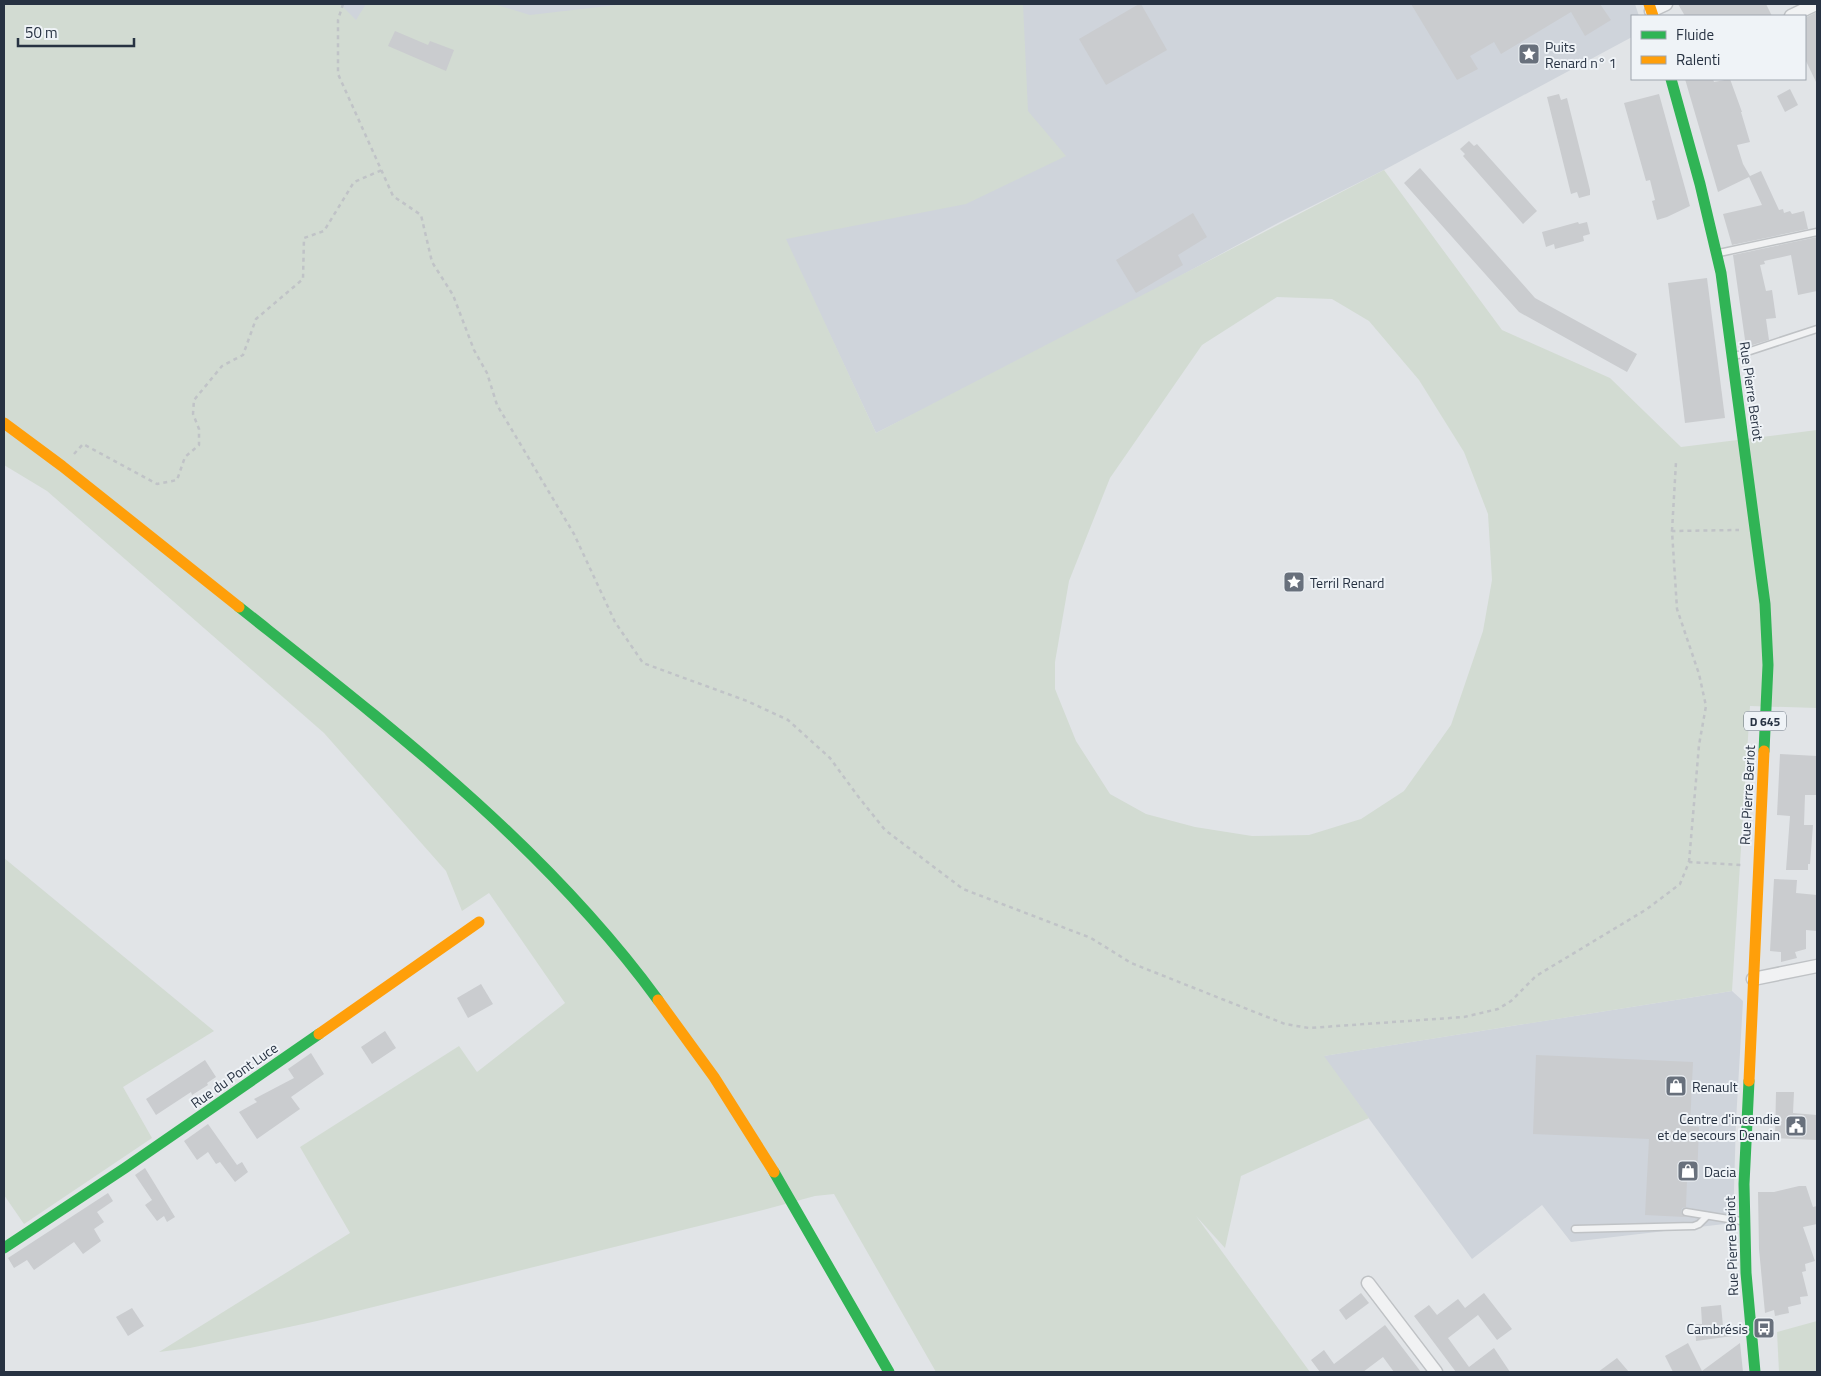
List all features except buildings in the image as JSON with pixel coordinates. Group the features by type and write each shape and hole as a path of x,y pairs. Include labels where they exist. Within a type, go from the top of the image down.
{"main road":[{"name":"Rue Pierre Beriot","path":"1671,80 1718,253 1767,620 1768,650 1744,1170 1746,1273 1755,1372"},
{"path":"4,423 62,466 410,743 478,803 564,887 647,985 714,1077 778,1178 890,1372"},
{"name":"Rue du Pont Luce","path":"4,1248 157,1146 479,922"}],"street":[{"path":"1651,10 1666,4"},
{"path":"1793,15 1816,4"},
{"path":"1753,979 1817,966"},
{"path":"1368,1283 1436,1372"}],"lane":[{"path":"1718,253 1817,232"},
{"path":"1732,357 1817,329"},
{"path":"1686,1212 1744,1221"},
{"path":"1575,1229 1694,1226 1707,1216"}],"path":[{"path":"343,4 338,20 338,74 394,196 421,215 432,262 453,295 474,350 487,373 497,405 574,534 615,622 643,663 747,701 788,720 830,758 885,830 963,889 1091,938 1131,963 1285,1024 1310,1028 1464,1017 1498,1009 1511,1000 1536,976 1647,909 1680,884 1689,862 1699,745 1706,706 1699,674 1677,609 1672,531 1676,462"},
{"path":"62,466 83,444 157,484 177,480 185,457 200,445 199,429 193,414 194,400 222,366 243,354 256,319 303,279 304,238 324,232 354,182 382,170"},
{"path":"1672,531 1704,532 1755,529"},
{"path":"1689,862 1758,866"}],"shaded area":[{"path":"4,4 340,4 356,20 366,4 494,4 530,15 625,4 1023,4 1028,111 1066,156 966,204 786,239 876,433 1384,170 1502,330 1610,378 1681,447 1817,430 1817,708 1750,706 1732,991 1324,1056 1369,1118 1241,1176 1225,1248 1196,1216 1310,1372 936,1372 834,1194 815,1196 317,1321 190,1348 159,1352 350,1233 300,1147 459,1046 477,1072 565,1003 489,893 462,911 446,871 324,733 47,491 4,465","holes":["1277,297 1332,299 1369,321 1419,380 1464,452 1488,514 1492,580 1483,631 1451,725 1404,791 1361,819 1309,835 1252,836 1195,827 1146,814 1110,794 1076,741 1055,689 1055,662 1069,581 1110,478 1202,345"]},
{"path":"246,4 1635,4 1639,15 1631,15 1631,38 1384,170 1278,223 1075,333 876,433 785,239"},
{"path":"4,858 214,1031 123,1087 152,1138 24,1224 4,1195"},
{"path":"1732,991 1743,1001 1736,1121 1733,1223 1571,1242 1542,1205 1472,1259 1323,1056"},
{"path":"1817,1321 1817,1372 1779,1372 1777,1332"}],"traffic: fast":[{"path":"1671,80 1700,184 1721,273 1765,604 1768,665 1764,751"},
{"path":"239,607 407,743 515,838 566,890 613,943 658,1000"},
{"path":"4,1248 125,1168 319,1034"},
{"path":"1749,1081 1744,1184 1746,1273 1755,1372"},
{"path":"774,1172 889,1372"}],"traffic: slow":[{"path":"1649,4 1653,15"},
{"path":"4,423 62,466 239,607"},
{"path":"1749,1081 1764,751"},
{"path":"319,1034 479,922"},
{"path":"658,1000 714,1077 774,1172"}],"place":[{"name":"Puits Renard n° 1","path":"1529,54"},
{"name":"Terril Renard","path":"1294,582"},
{"name":"Renault","path":"1676,1086"},
{"name":"Centre d'incendie et de secours Denain","path":"1796,1126"},
{"name":"Dacia","path":"1688,1171"},
{"name":"Cambrésis","path":"1764,1328"}]}
